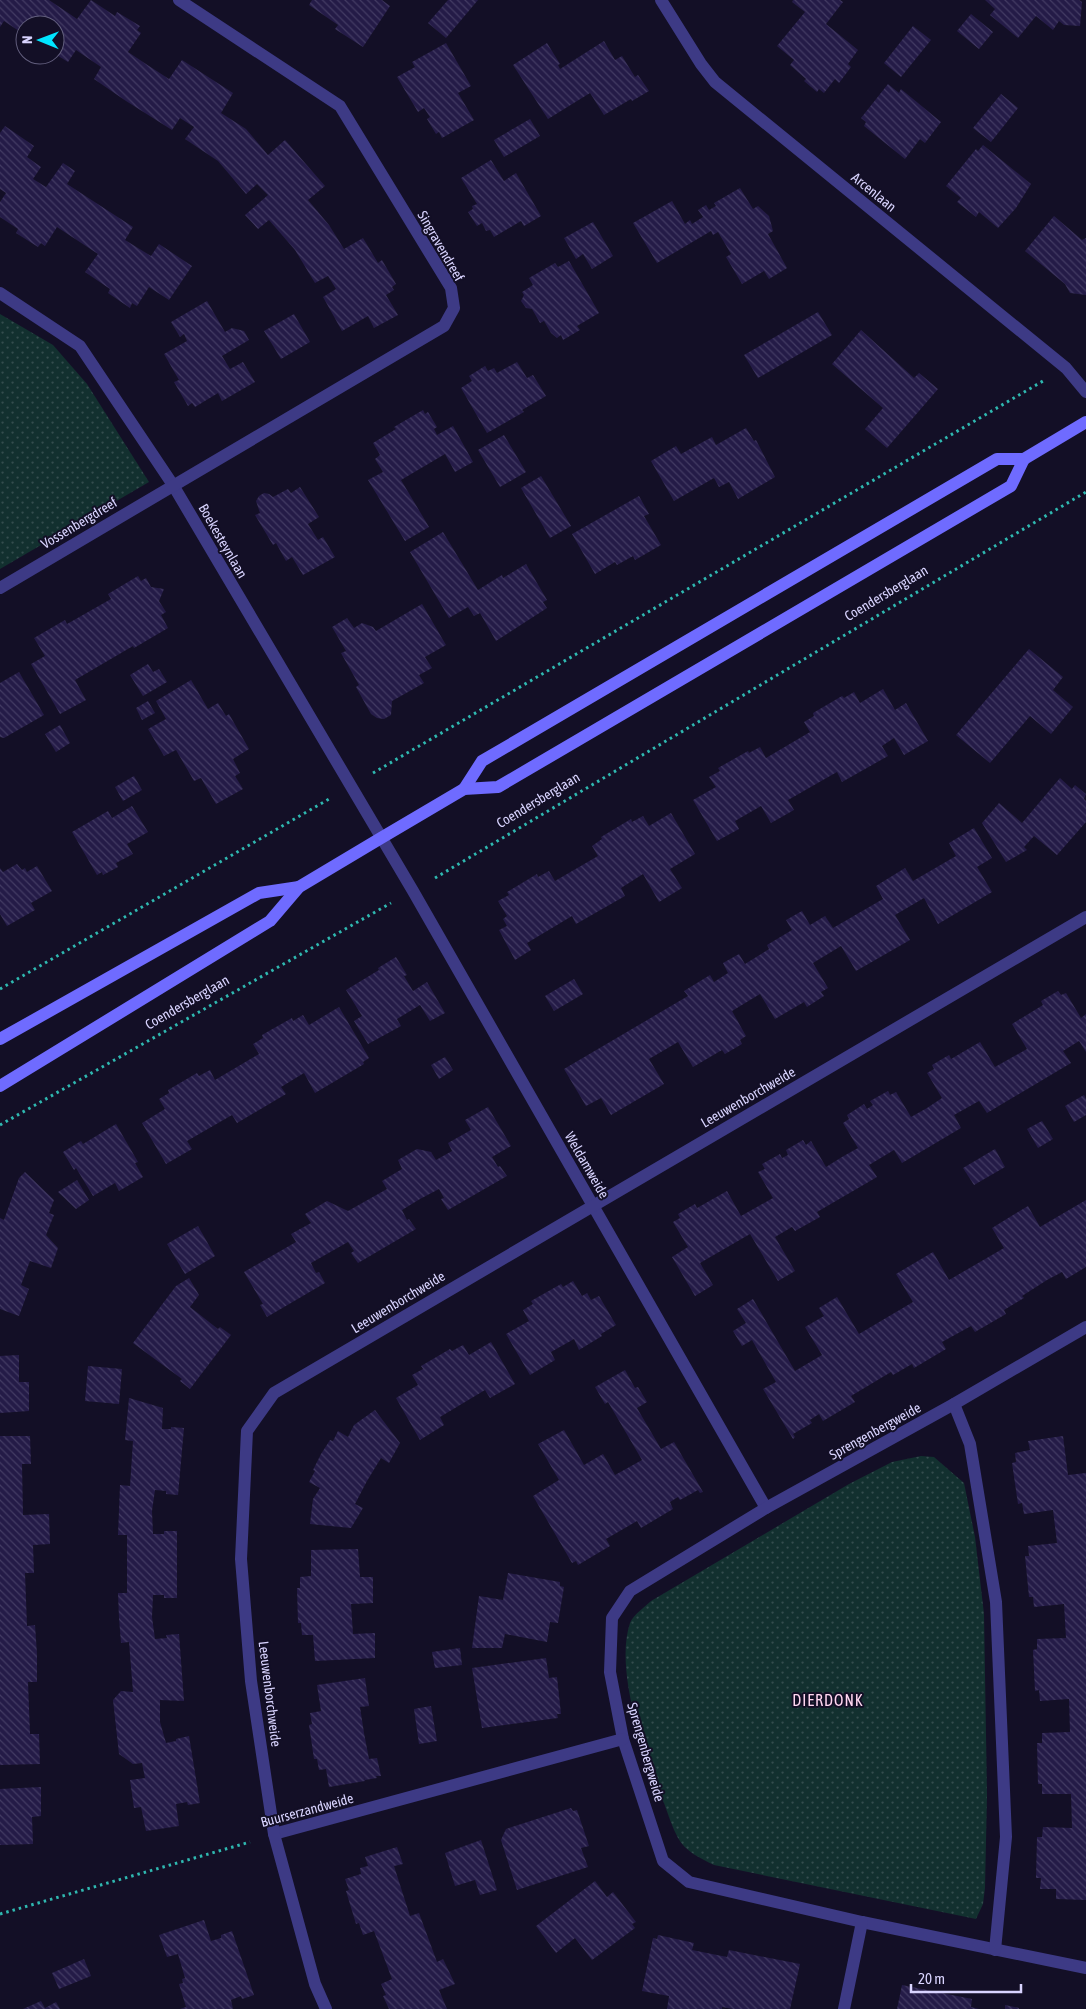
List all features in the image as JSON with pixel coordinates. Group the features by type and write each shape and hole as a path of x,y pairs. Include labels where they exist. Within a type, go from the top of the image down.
{"street":[{"name":"Singravendreef","path":"173,485 444,326 454,308 451,288 340,106 179,0"},
{"name":"Arcenlaan","path":"661,0 701,64 715,82 1066,368 1086,392"},
{"name":"Boekesteynlaan","path":"0,293 80,346 173,485 380,838"},
{"path":"1024,460 1086,422"},
{"name":"Coendersberglaan","path":"0,1086 270,921 299,887 380,838 464,789 498,786 1011,486 1024,460 997,459 482,761 464,789"},
{"name":"Vossenbergdreef","path":"0,588 173,485"},
{"name":"Weldamweide","path":"380,838 413,891 766,1508"},
{"name":"Coendersberglaan","path":"0,1039 259,893 299,887"},
{"name":"Leeuwenborchweide","path":"326,2009 315,1984 274,1834 252,1681 241,1559 247,1431 274,1393 1086,917"},
{"name":"Sprengenbergweide","path":"1086,1327 954,1404 766,1508 630,1592 612,1618 610,1672 623,1740 663,1861 689,1882 862,1922 1086,1968"},
{"path":"954,1404 970,1444 996,1602 1006,1837 995,1950"},
{"name":"Buurserzandweide","path":"274,1834 623,1740"},
{"path":"844,2009 862,1922"}],"path":[{"path":"0,988 350,787 1066,368"},
{"name":"Coendersberglaan","path":"0,1125 413,891 1086,492"},
{"name":"Buurserzandweide","path":"0,1914 274,1834"}],"green space":[{"path":"0,314 53,345 87,384 149,482 0,569"},
{"path":"921,1456 934,1457 964,1483 975,1537 984,1614 987,1795 985,1888 983,1904 976,1919 714,1865 694,1854 678,1838 648,1762 634,1714 626,1665 626,1643 630,1623 636,1614 651,1601 849,1484 892,1462"}],"building":[{"path":"0,0 49,0 77,19 91,0 115,16 117,12 140,26 137,30 141,33 128,52 149,66 169,79 182,60 233,93 221,113 246,129 268,155 285,140 325,186 308,200 329,225 344,249 363,238 378,263 382,260 396,284 392,287 394,290 386,295 398,315 374,328 368,316 342,331 323,297 336,289 328,276 315,283 295,250 269,220 258,229 245,215 268,195 257,184 246,194 218,161 185,139 194,127 180,118 172,130 126,101 94,79 101,67 76,50 68,62 65,60 65,15 15,15 15,28 4,21 0,27"},
{"path":"312,0 382,0 390,6 363,47 335,29 338,25 309,5"},
{"path":"448,0 478,0 446,38 428,23"},
{"path":"793,0 840,0 843,2 826,24 858,50 848,64 851,67 839,83 835,79 824,93 819,89 817,92 804,81 806,79 790,65 794,60 777,46 805,12 792,2"},
{"path":"985,0 1079,0 1082,2 1080,26 1064,25 1059,21 1053,30 1036,16 1018,38 990,15 995,9"},
{"path":"971,14 993,32 979,49 957,31"},
{"path":"913,26 931,40 901,77 884,63"},
{"path":"604,41 615,60 622,56 635,77 638,75 649,91 604,115 590,93 548,119 513,65 547,43 560,64 558,65 560,69"},
{"path":"446,43 471,86 458,93 474,120 442,138 439,132 436,134 427,119 430,117 424,108 418,112 397,77 415,67 412,62"},
{"path":"888,84 899,93 901,89 941,122 925,143 920,139 905,159 864,126 866,122 861,118"},
{"path":"1001,94 1018,108 991,142 973,128"},
{"path":"530,119 540,136 504,157 494,140"},
{"path":"5,126 34,146 27,157 41,167 33,179 46,187 63,163 75,171 67,184 133,227 125,240 151,256 159,244 192,266 169,300 149,287 137,306 132,303 130,308 108,293 110,289 85,272 98,254 57,227 45,246 41,243 38,247 16,233 18,229 0,217 0,202 6,193 0,189 0,133"},
{"path":"983,145 1031,184 1016,208 998,228 979,212 976,217 957,202 961,198 946,186 976,149 978,151"},
{"path":"491,160 504,181 516,173 541,216 524,226 521,221 494,237 490,230 486,231 482,223 477,226 468,212 473,209 472,206 477,204 461,178"},
{"path":"740,188 753,209 758,206 769,216 773,231 768,234 787,268 769,279 764,271 742,284 726,257 731,254 718,232 713,235 711,231 657,263 633,223 672,201 685,224 690,220 692,224 703,217 698,210 706,205 709,210 716,206 714,203"},
{"path":"1054,216 1082,240 1086,238 1086,295 1070,293 1065,284 1025,251"},
{"path":"593,222 613,256 592,269 583,254 576,259 564,238"},
{"path":"569,261 599,313 577,326 580,330 563,340 561,335 557,338 551,333 544,321 540,323 532,309 526,308 521,301 524,295 522,292 533,285 529,278 555,263 558,267"},
{"path":"207,301 225,332 232,328 244,331 249,340 222,356 230,369 243,362 255,382 222,401 218,393 195,407 192,403 188,406 174,382 179,380 164,354 187,341 184,334 180,337 171,322"},
{"path":"818,312 832,335 758,378 744,355"},
{"path":"294,314 310,342 281,359 264,331"},
{"path":"861,330 914,378 919,373 938,389 887,448 865,429 883,408 832,364"},
{"path":"517,362 527,378 533,375 546,396 522,410 524,412 487,433 461,388 472,381 469,376 485,366 488,371 494,368 497,373"},
{"path":"423,410 425,414 428,412 437,427 434,429 437,435 453,426 473,462 455,472 445,454 401,480 429,527 405,541 368,480 383,472 375,459 380,455 373,443 396,429 394,427"},
{"path":"746,428 754,441 756,440 775,477 738,499 729,482 719,487 714,478 674,501 651,461 676,446 681,454 712,437 716,445"},
{"path":"504,435 526,472 500,487 478,450"},
{"path":"541,476 571,526 550,538 521,488"},
{"path":"300,487 319,517 308,524 318,540 323,537 335,557 303,575 292,557 286,561 276,543 273,545 255,515 260,513 256,501 259,496 264,493 273,497 288,489 291,493"},
{"path":"639,496 649,514 644,516 661,545 635,560 633,556 617,565 615,562 595,574 572,534"},
{"path":"443,532 478,590 502,575 503,578 526,564 547,600 543,602 547,608 496,641 480,613 474,616 468,607 449,618 410,552"},
{"path":"138,576 141,581 146,578 151,587 164,589 159,601 166,612 161,615 168,628 75,680 86,700 60,714 31,664 45,656 34,638 65,620 67,624 111,599 108,594"},
{"path":"422,604 446,645 425,657 432,668 419,675 424,683 392,701 391,715 384,719 377,718 371,714 356,687 359,685 341,653 346,651 332,627 347,618 354,628 362,623 373,627 376,631"},
{"path":"1029,649 1063,677 1053,690 1073,707 1051,734 1030,716 990,763 956,735"},
{"path":"148,664 153,672 159,669 167,682 143,696 130,675"},
{"path":"19,672 44,715 4,738 0,737 0,683"},
{"path":"191,680 208,709 218,703 226,716 229,714 249,749 233,759 240,773 235,776 243,789 216,804 201,778 194,781 176,750 164,756 148,729 166,719 156,701"},
{"path":"883,689 895,710 906,703 928,741 904,755 894,738 882,746 888,756 842,782 837,772 788,800 794,810 771,823 761,806 735,821 739,829 717,841 693,800 716,787 709,777 720,771 718,768 748,751 749,753 760,747 766,758 810,732 804,722 814,716 813,713 842,696 844,698 854,692 860,703"},
{"path":"148,701 155,713 142,720 136,708"},
{"path":"60,725 70,743 56,752 45,734"},
{"path":"134,776 142,790 123,801 115,787"},
{"path":"1060,778 1072,789 1075,785 1086,794 1084,799 1086,801 1086,822 1057,855 1034,836 1024,847 1027,850 1006,862 982,823 999,803 1022,823"},
{"path":"132,806 148,832 127,844 133,854 116,863 118,867 103,875 102,872 97,875 72,832 108,811 112,818"},
{"path":"671,813 695,854 670,869 682,888 659,902 643,874 621,888 625,896 576,924 572,916 527,943 531,950 515,960 499,930 507,926 503,919 507,916 498,901 509,895 507,892 537,874 538,877 549,871 555,881 598,856 592,846 602,839 601,837 631,819 632,822 643,816 649,826"},
{"path":"974,828 992,858 977,867 992,892 938,924 924,898 895,915 910,940 856,971 841,946 813,963 828,988 821,992 824,996 807,1007 804,1002 775,1019 760,994 732,1011 746,1036 740,1040 742,1044 725,1054 722,1050 693,1067 678,1042 649,1059 664,1084 611,1115 601,1098 586,1106 564,1069 688,996 684,991 710,975 714,982 728,973 723,963 739,954 745,964 769,949 767,945 792,930 786,920 802,911 810,925 825,916 833,928 883,899 876,886 905,868 913,881 956,856 949,843"},
{"path":"17,864 22,870 25,868 27,872 37,866 52,891 31,903 35,910 7,926 0,914 0,868 3,872"},
{"path":"396,957 407,975 404,976 413,991 427,982 445,1013 430,1021 420,1005 397,1019 401,1026 368,1044 354,1021 362,1016 346,990"},
{"path":"574,979 583,994 554,1011 545,996"},
{"path":"1058,991 1061,995 1066,993 1081,1018 1086,1014 1086,1052 1079,1041 1063,1051 1071,1063 987,1113 979,1101 954,1115 961,1128 902,1163 894,1150 869,1165 877,1177 817,1212 820,1217 795,1231 792,1227 775,1237 795,1271 778,1281 750,1234 700,1263 713,1285 695,1296 672,1257 688,1247 673,1222 680,1218 678,1214 695,1204 697,1208 727,1191 741,1216 773,1198 758,1172 765,1169 762,1164 780,1154 782,1158 788,1155 786,1150 803,1140 806,1145 811,1141 826,1167 858,1148 843,1123 849,1119 847,1115 864,1104 867,1109 873,1105 870,1101 888,1091 890,1095 896,1092 911,1117 927,1108 942,1098 927,1073 934,1069 932,1065 949,1055 951,1059 980,1042 995,1067 1027,1049 1012,1024 1043,1005 1041,1001"},
{"path":"339,1007 369,1058 363,1062 364,1064 315,1093 304,1073 281,1087 286,1094 237,1123 232,1115 187,1141 192,1149 166,1164 142,1123 165,1109 159,1099 169,1093 168,1090 197,1073 199,1076 210,1070 215,1080 259,1054 253,1044 263,1038 262,1035 292,1018 293,1021 303,1015 309,1025"},
{"path":"445,1057 453,1070 439,1079 431,1065"},
{"path":"1084,1095 1086,1099 1086,1115 1074,1122 1065,1106"},
{"path":"488,1107 511,1146 492,1157 507,1176 448,1210 441,1199 444,1198 439,1189 420,1199 402,1210 407,1220 409,1219 416,1229 358,1263 351,1253 354,1251 348,1242 311,1263 316,1273 319,1272 325,1283 267,1317 260,1305 263,1304 244,1272 296,1242 291,1234 311,1223 305,1214 327,1201 348,1211 387,1189 382,1181 402,1169 398,1160 417,1149 431,1152 436,1160 452,1151 448,1143 471,1130 465,1120"},
{"path":"1042,1121 1053,1139 1038,1148 1027,1129"},
{"path":"116,1124 138,1162 135,1163 143,1177 119,1191 115,1183 93,1196 76,1168 74,1170 63,1152 81,1141 83,1144"},
{"path":"995,1149 1005,1167 974,1185 963,1168"},
{"path":"25,1172 54,1200 49,1213 54,1215 46,1235 58,1248 51,1268 30,1261 21,1285 29,1289 19,1316 0,1309 0,1218 4,1220 19,1178"},
{"path":"77,1180 89,1200 76,1209 58,1192"},
{"path":"1086,1200 1086,1267 1066,1279 1062,1272 1047,1280 1022,1296 1024,1298 1004,1310 1006,1314 975,1332 971,1326 942,1342 946,1349 914,1368 912,1364 893,1375 891,1372 851,1396 855,1402 823,1421 819,1414 810,1420 812,1423 793,1434 795,1437 793,1439 763,1389 776,1382 752,1340 742,1346 733,1331 746,1323 737,1309 753,1299 795,1371 822,1355 805,1327 824,1316 819,1308 837,1297 859,1334 913,1302 896,1274 933,1252 949,1280 1004,1248 992,1228 1028,1206 1040,1227"},
{"path":"198,1226 215,1256 185,1274 167,1244"},
{"path":"189,1278 199,1295 190,1307 218,1329 220,1327 231,1335 190,1389 180,1381 182,1379 133,1343 176,1286"},
{"path":"573,1281 582,1296 587,1293 591,1300 599,1296 616,1325 579,1350 574,1339 551,1352 555,1360 530,1375 506,1334 529,1321 523,1310 533,1304 531,1301 561,1284 563,1287"},
{"path":"491,1342 515,1384 490,1398 485,1390 440,1417 444,1425 420,1440 396,1398 418,1385 412,1375 423,1369 421,1366 450,1349 452,1351 463,1345 469,1355"},
{"path":"19,1355 19,1382 29,1382 29,1411 0,1413 0,1356"},
{"path":"88,1366 122,1369 119,1404 85,1401"},
{"path":"625,1370 635,1388 638,1387 647,1402 637,1408 661,1449 674,1442 703,1492 700,1493 698,1490 680,1500 678,1497 670,1502 673,1509 641,1528 637,1521 606,1539 610,1546 578,1565 576,1561 572,1563 533,1496 559,1480 538,1444 564,1430 584,1465 603,1454 615,1475 642,1460 608,1402 605,1404 595,1387"},
{"path":"129,1398 163,1408 162,1429 171,1429 171,1427 184,1428 178,1495 166,1494 166,1491 155,1490 152,1511 153,1534 164,1534 164,1531 177,1531 177,1598 164,1598 164,1595 153,1595 152,1617 155,1639 167,1638 166,1635 179,1634 184,1701 160,1700 160,1722 166,1743 189,1736 200,1803 188,1805 187,1802 176,1804 179,1826 146,1831 141,1807 134,1808 130,1780 145,1778 142,1763 133,1764 119,1754 113,1700 121,1691 133,1692 129,1642 121,1643 118,1593 127,1593 127,1535 118,1535 120,1485 130,1486 133,1441 125,1440"},
{"path":"375,1410 400,1443 389,1463 381,1458 367,1481 355,1504 363,1508 351,1528 310,1524 313,1499 320,1488 309,1482 321,1454 330,1440 333,1441 338,1431 348,1437 354,1425"},
{"path":"0,1436 30,1436 31,1464 22,1464 23,1515 49,1514 50,1544 33,1545 34,1573 25,1573 27,1626 35,1625 37,1654 37,1682 28,1682 30,1734 39,1734 40,1764 0,1765"},
{"path":"1063,1436 1068,1475 1086,1473 1086,1900 1056,1899 1056,1889 1040,1889 1041,1878 1036,1878 1037,1837 1042,1837 1043,1827 1072,1828 1071,1794 1042,1794 1042,1784 1038,1784 1037,1743 1042,1743 1042,1733 1070,1732 1069,1699 1040,1701 1039,1690 1035,1691 1033,1650 1037,1649 1037,1639 1066,1638 1064,1604 1034,1607 1033,1597 1029,1597 1025,1556 1029,1556 1028,1546 1057,1543 1053,1510 1024,1514 1022,1503 1018,1504 1012,1463 1016,1462 1015,1453 1030,1450 1028,1441"},
{"path":"358,1549 360,1577 373,1577 373,1603 351,1604 353,1634 375,1633 375,1658 315,1661 313,1635 302,1635 301,1623 298,1623 297,1588 300,1588 300,1577 311,1576 311,1550"},
{"path":"508,1573 560,1582 560,1586 564,1587 558,1623 550,1622 547,1642 505,1634 502,1648 472,1648 479,1596 503,1600"},
{"path":"460,1648 462,1665 435,1668 432,1652"},
{"path":"546,1658 549,1678 557,1677 561,1714 557,1714 558,1718 482,1728 472,1668"},
{"path":"365,1678 369,1706 360,1707 364,1733 369,1759 377,1758 381,1776 365,1780 363,1774 365,1781 329,1787 326,1769 319,1770 317,1759 314,1759 309,1725 312,1724 310,1713 321,1711 317,1685"},
{"path":"431,1706 437,1741 419,1744 414,1709"},
{"path":"41,1787 41,1816 32,1817 33,1844 0,1845 0,1789"},
{"path":"571,1808 573,1811 577,1810 589,1846 581,1848 588,1867 517,1890 501,1840 506,1829"},
{"path":"481,1840 497,1890 480,1895 475,1880 455,1886 445,1853"},
{"path":"397,1847 403,1864 394,1866 410,1916 419,1913 437,1962 443,1959 455,1984 439,1990 447,2009 389,2009 383,1996 386,1995 381,1984 392,1979 374,1931 363,1935 359,1923 356,1924 346,1891 349,1890 345,1879 361,1874 360,1868 368,1866 365,1857"},
{"path":"595,1881 607,1897 613,1892 636,1922 632,1924 635,1928 592,1960 575,1938 556,1953 536,1926"},
{"path":"204,1920 211,1941 221,1938 221,1935 232,1931 254,1995 242,1999 241,1996 231,2000 233,2009 180,2009 186,2007 179,1984 183,1983 182,1979 185,1978 178,1954 167,1957 159,1935"},
{"path":"658,1935 694,1943 692,1950 727,1957 729,1950 800,1964 790,2009 733,2009 722,2007 722,2009 667,2009 669,1996 642,1991 653,1938 657,1939"},
{"path":"84,1959 91,1976 59,1989 52,1973"},
{"path":"902,1985 972,1999 971,2007 979,2009 897,2009"},
{"path":"41,2001 45,2008 56,2002 60,2009 23,2009"},
{"path":"1005,2005 1019,2008 1019,2009 1005,2009"}],"district":[{"name":"DIERDONK","path":"828,1700"}]}
